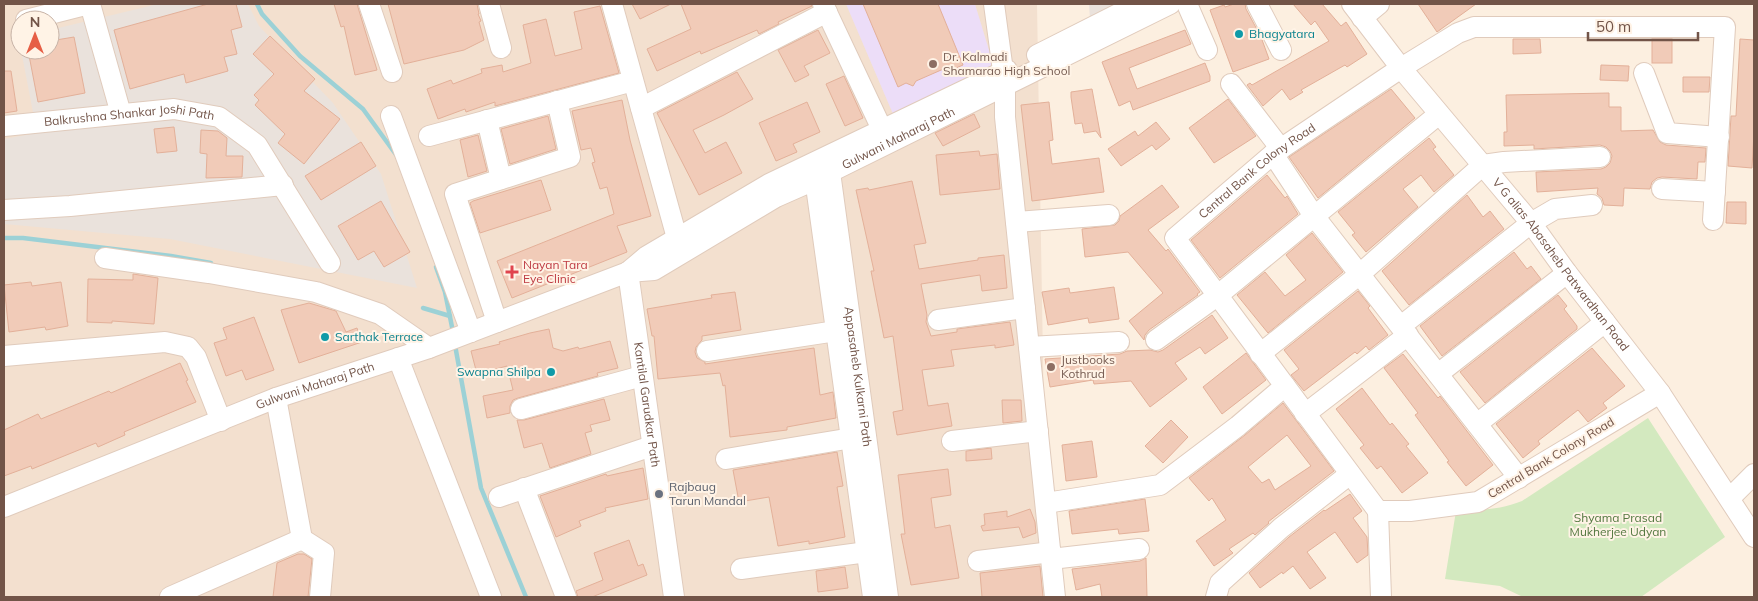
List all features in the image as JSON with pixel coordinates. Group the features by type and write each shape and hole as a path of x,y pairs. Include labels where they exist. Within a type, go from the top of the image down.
{"street":[{"path":"60,11 89,4 121,114"},
{"path":"369,4 392,72"},
{"path":"489,4 501,48"},
{"path":"612,4 677,238"},
{"path":"994,4 1004,79 1005,117 1056,597"},
{"name":"Gulwani Maharaj Path","path":"1004,79 1138,4"},
{"name":"Gulwani Maharaj Path","path":"4,507 276,398 429,348 628,272 654,270 821,168 1004,79 1170,4"},
{"path":"1187,4 1207,50"},
{"path":"1256,4 1281,50"},
{"path":"1357,11 1379,4"},
{"path":"641,108 825,8 884,136"},
{"name":"V G alias Abasaheb Patwardhan Road","path":"1357,11 1401,68 1530,223 1660,393 1754,537"},
{"name":"Central Bank Colony Road","path":"1660,393 1478,502 1410,510 1378,511 1175,238 1277,151 1401,68 1458,33 1474,27 1725,27 1720,137"},
{"path":"1644,73 1666,133 1720,137 1713,220"},
{"path":"429,136 633,80"},
{"path":"1231,84 1277,151 1314,216 1519,478"},
{"path":"496,322 455,194 570,157 557,102"},
{"name":"Balkrushna Shankar Joshi Path","path":"4,126 174,108 220,117 257,144 330,263"},
{"path":"1156,340 1217,296 1439,114"},
{"path":"391,116 471,332"},
{"path":"486,120 501,179"},
{"path":"1260,354 1360,274 1483,165 1504,162 1600,157"},
{"name":"Gulwani Maharaj Path","path":"628,272 647,256 769,184 821,168"},
{"name":"Appasaheb Kulkarni Path","path":"821,168 836,331 859,437 888,597"},
{"name":"Appasaheb Kulkarni Path","path":"821,168 859,437 867,552 873,597"},
{"path":"4,210 70,206 282,185"},
{"path":"1662,189 1716,192"},
{"path":"1306,414 1530,223 1555,209 1592,205"},
{"path":"1016,222 1109,214"},
{"path":"105,258 210,273 316,292 380,314 429,348"},
{"name":"Kantilal Garudkar Path","path":"628,272 674,597"},
{"path":"1438,374 1567,273"},
{"path":"938,320 1025,308"},
{"path":"1477,424 1605,322"},
{"path":"707,351 836,331"},
{"path":"4,356 165,342 188,347 196,357 221,421"},
{"path":"1029,347 1119,342"},
{"path":"398,358 490,597"},
{"path":"521,409 642,376"},
{"path":"1046,502 1160,484 1238,426 1285,386"},
{"path":"276,398 302,539 324,553 320,597"},
{"path":"952,440 1038,431"},
{"path":"726,458 859,437"},
{"path":"499,497 652,446"},
{"path":"1216,597 1220,583 1281,528 1350,474"},
{"path":"1730,498 1754,474"},
{"path":"524,488 566,597"},
{"path":"1378,511 1381,597"},
{"path":"170,597 302,539"},
{"path":"978,561 1139,549"},
{"path":"741,569 867,552"}],"shaded area":[{"path":"4,4 1037,4 1047,597 4,597"},
{"path":"158,4 248,4 259,26 333,103 381,174 417,288 170,239 4,224 4,139 37,133 23,60 60,60 60,28"},
{"name":"Dr. Kalmadi Shamarao High School","path":"846,4 975,4 995,70 893,114"},
{"path":"1089,4 1119,4 1090,19"}],"green space":[{"name":"Shyama Prasad Mukherjee Udyan","path":"1648,418 1725,537 1641,597 1523,597 1500,586 1445,579 1456,511 1498,508 1522,501"}],"building":[{"path":"208,4 236,4 242,27 231,30 237,54 224,57 228,71 186,83 184,74 130,89 114,30"},
{"path":"334,4 357,4 377,70 355,75 344,26 341,27"},
{"path":"388,4 477,4 484,40 464,50 404,64"},
{"path":"632,4 671,4 640,19"},
{"path":"681,4 811,4 812,6 778,22 779,24 759,34 757,30 701,54 700,51 657,71 647,49 691,29"},
{"path":"863,4 938,4 963,65 949,71 948,67 916,81 913,86 906,83 898,87"},
{"name":"Bhagyatara","path":"1234,4 1245,4 1269,59 1233,72 1210,10"},
{"path":"1293,4 1322,4 1341,26 1346,22 1367,54 1347,67 1345,65 1301,90 1303,92 1290,100 1282,89 1263,106 1247,85 1250,83 1252,85 1329,41 1315,21 1311,25"},
{"path":"1418,4 1476,4 1437,32"},
{"path":"600,6 619,73 495,106 495,102 466,112 465,109 438,119 427,89 451,80 453,84 482,73 481,69 502,65 503,72 531,63 523,25 546,19 555,56 582,49 574,12"},
{"path":"818,30 830,53 804,66 809,75 795,82 778,50"},
{"path":"1185,30 1191,44 1129,68 1137,89 1205,63 1210,81 1133,110 1130,101 1119,106 1102,62"},
{"path":"270,36 315,79 304,91 340,119 304,164 278,143 285,134 255,105 259,100 254,95 274,74 253,54"},
{"path":"74,37 85,93 38,102 30,60 60,60 60,39"},
{"path":"1513,39 1540,39 1541,53 1513,54"},
{"path":"1652,39 1672,39 1672,63 1652,63"},
{"path":"1740,39 1754,40 1752,168 1728,166 1731,116 1736,116"},
{"path":"1601,65 1629,66 1628,81 1600,80"},
{"path":"4,71 11,71 17,111 4,113"},
{"path":"737,72 753,99 693,130 705,153 726,142 742,173 699,195 657,113"},
{"path":"844,76 863,118 845,126 826,84"},
{"path":"1683,77 1710,77 1709,92 1683,92"},
{"path":"1092,89 1101,138 1096,131 1084,133 1082,123 1075,124 1071,92"},
{"path":"1391,89 1415,118 1318,198 1289,157"},
{"path":"1609,93 1609,107 1621,107 1621,131 1653,130 1660,142 1666,145 1706,148 1705,162 1698,162 1697,179 1662,177 1652,182 1650,189 1624,188 1623,206 1604,205 1602,198 1597,194 1598,188 1537,192 1536,172 1601,169 1610,163 1612,156 1606,147 1600,145 1534,149 1534,145 1504,146 1504,132 1507,132 1506,95"},
{"path":"1228,99 1256,136 1214,163 1189,128"},
{"path":"622,100 630,140 651,216 617,226 627,252 512,298 497,261 614,214 607,187 600,189 592,163 595,162 591,148 581,150 572,111"},
{"path":"807,102 820,132 793,144 797,152 776,161 759,123"},
{"path":"1049,102 1053,140 1049,141 1052,164 1099,158 1104,192 1032,201 1021,105"},
{"path":"974,114 980,127 943,146 935,133"},
{"path":"548,116 556,149 510,164 501,129"},
{"path":"1156,122 1170,139 1156,150 1152,145 1121,166 1108,149 1135,131 1138,136"},
{"path":"174,127 177,151 157,153 154,129"},
{"path":"201,130 218,131 227,138 226,156 243,156 242,177 206,178 207,154 200,153"},
{"path":"478,135 487,171 468,177 460,140"},
{"path":"1429,138 1436,147 1433,149 1454,175 1434,192 1421,175 1403,189 1418,207 1366,252 1352,235 1355,233 1338,212"},
{"path":"361,142 376,166 321,200 305,176"},
{"path":"979,151 980,156 997,154 1000,189 940,195 936,155"},
{"path":"1267,175 1285,198 1287,196 1298,214 1220,278 1191,240"},
{"path":"541,180 551,210 480,233 470,203"},
{"path":"912,181 926,243 914,245 919,269 1004,255 1007,288 982,291 980,275 921,284 927,315 926,322 931,336 957,332 957,329 1010,322 1014,345 995,348 995,345 951,350 954,366 922,370 928,406 948,403 952,426 897,435 893,412 903,410 893,336 884,338 871,271 874,271 856,190 868,188 869,190"},
{"path":"1162,185 1179,207 1148,230 1166,251 1168,249 1200,292 1149,330 1144,340 1129,321 1163,293 1128,252 1085,257 1082,229 1115,225 1119,221 1120,216"},
{"path":"1467,195 1483,217 1490,211 1504,229 1409,305 1382,271"},
{"path":"381,201 410,252 384,267 374,251 358,260 338,226"},
{"path":"1727,202 1746,202 1746,224 1726,223"},
{"path":"1312,233 1343,272 1268,333 1237,295 1265,272 1285,296 1306,280 1286,255"},
{"path":"1514,252 1527,269 1531,266 1541,279 1442,356 1420,326"},
{"path":"133,274 158,278 154,324 112,321 112,323 87,322 88,279 133,280"},
{"path":"31,282 32,286 61,282 68,326 46,330 45,327 9,332 4,285"},
{"path":"1114,287 1119,319 1089,323 1088,318 1048,325 1042,292 1069,288 1070,293"},
{"path":"1358,291 1388,335 1369,350 1366,346 1357,354 1355,352 1304,391 1291,375 1299,369 1284,350"},
{"path":"735,292 741,330 702,336 702,340 696,347 697,358 705,362 705,364 814,348 820,395 833,392 836,418 787,427 787,430 730,437 725,385 723,386 720,373 658,379 654,336 652,336 647,309 712,298 711,295"},
{"path":"1558,295 1567,306 1564,309 1577,326 1577,329 1485,403 1460,372"},
{"name":"Sarthak Terrace","path":"309,303 336,311 346,332 357,328 362,342 299,363 281,310"},
{"path":"1212,315 1228,338 1205,354 1200,347 1175,363 1187,379 1150,407 1131,381 1094,384 1093,380 1050,387 1045,359 1120,354 1127,351 1150,350 1158,352"},
{"path":"254,317 274,370 246,380 242,370 226,376 214,343 227,339 223,328"},
{"path":"549,329 553,348 563,351 610,341 618,368 597,373 598,376 518,398 513,400 510,406 510,413 487,418 483,396 513,390 507,366 477,374 471,351"},
{"path":"1592,348 1625,386 1603,403 1607,408 1588,422 1578,410 1538,441 1540,444 1523,458 1496,424"},
{"path":"1246,353 1266,380 1222,414 1203,387"},
{"path":"1403,354 1438,398 1440,396 1493,465 1466,486 1415,415 1418,413 1384,368"},
{"path":"180,363 196,402 124,432 125,435 98,447 96,443 32,469 31,466 4,476 4,430 38,414 41,419 109,391 111,393"},
{"path":"1362,388 1390,425 1392,423 1409,444 1406,446 1428,473 1402,493 1381,466 1377,469 1360,448 1364,445 1336,409"},
{"path":"604,399 610,420 590,425 592,431 585,433 591,454 550,468 542,443 524,448 517,420 524,420"},
{"path":"1002,400 1021,400 1022,421 1003,423"},
{"path":"1283,403 1334,471 1268,522 1255,535 1253,533 1229,549 1233,553 1214,566 1196,541 1226,520 1212,498 1209,501 1189,478","holes":["1287,435 1311,466 1275,490 1269,479 1262,483 1248,467"]},
{"path":"1171,420 1188,437 1163,463 1145,446"},
{"path":"1092,441 1097,477 1066,481 1062,445"},
{"path":"991,448 992,459 966,461 966,451"},
{"path":"837,452 843,486 837,487 845,537 809,544 809,541 778,546 769,497 739,502 733,470"},
{"path":"643,468 648,499 605,508 606,511 579,521 581,526 556,537 540,496 606,474 607,476"},
{"path":"948,469 951,495 931,498 935,528 950,525 959,578 911,585 901,534 905,534 898,475"},
{"path":"1350,494 1362,511 1353,518 1367,537 1368,555 1357,563 1335,532 1307,552 1326,578 1310,589 1293,566 1260,588 1249,573 1289,537 1324,510"},
{"path":"1145,499 1149,531 1119,534 1118,529 1072,534 1069,511"},
{"path":"1030,509 1035,522 1036,533 1023,538 1019,527 983,531 981,526 985,525 984,514 1007,511 1007,517"},
{"path":"629,540 638,566 643,564 647,575 592,597 578,597 576,591 603,580 594,553"},
{"path":"298,554 304,554 312,559 308,597 273,597 277,563"},
{"path":"1146,558 1147,597 1102,597 1100,584 1076,590 1072,569 1140,561"},
{"path":"1040,566 1043,597 982,597 980,573"},
{"path":"845,567 848,588 818,592 816,571"}],"waterway":[{"path":"257,4 262,14 300,56 363,109 397,156"},
{"path":"4,238 23,238 171,256 211,263"},
{"path":"436,267 445,292 453,332"},
{"path":"423,308 450,316"},
{"path":"455,345 481,488 526,597"}],"place":[{"name":"Bhagyatara","path":"1239,34"},
{"name":"Dr. Kalmadi Shamarao High School","path":"933,64"},
{"name":"Nayan Tara Eye Clinic","path":"512,272"},
{"name":"Sarthak Terrace","path":"325,337"},
{"name":"Justbooks Kothrud","path":"1051,367"},
{"name":"Swapna Shilpa","path":"551,372"},
{"name":"Rajbaug Tarun Mandal","path":"659,494"}]}
